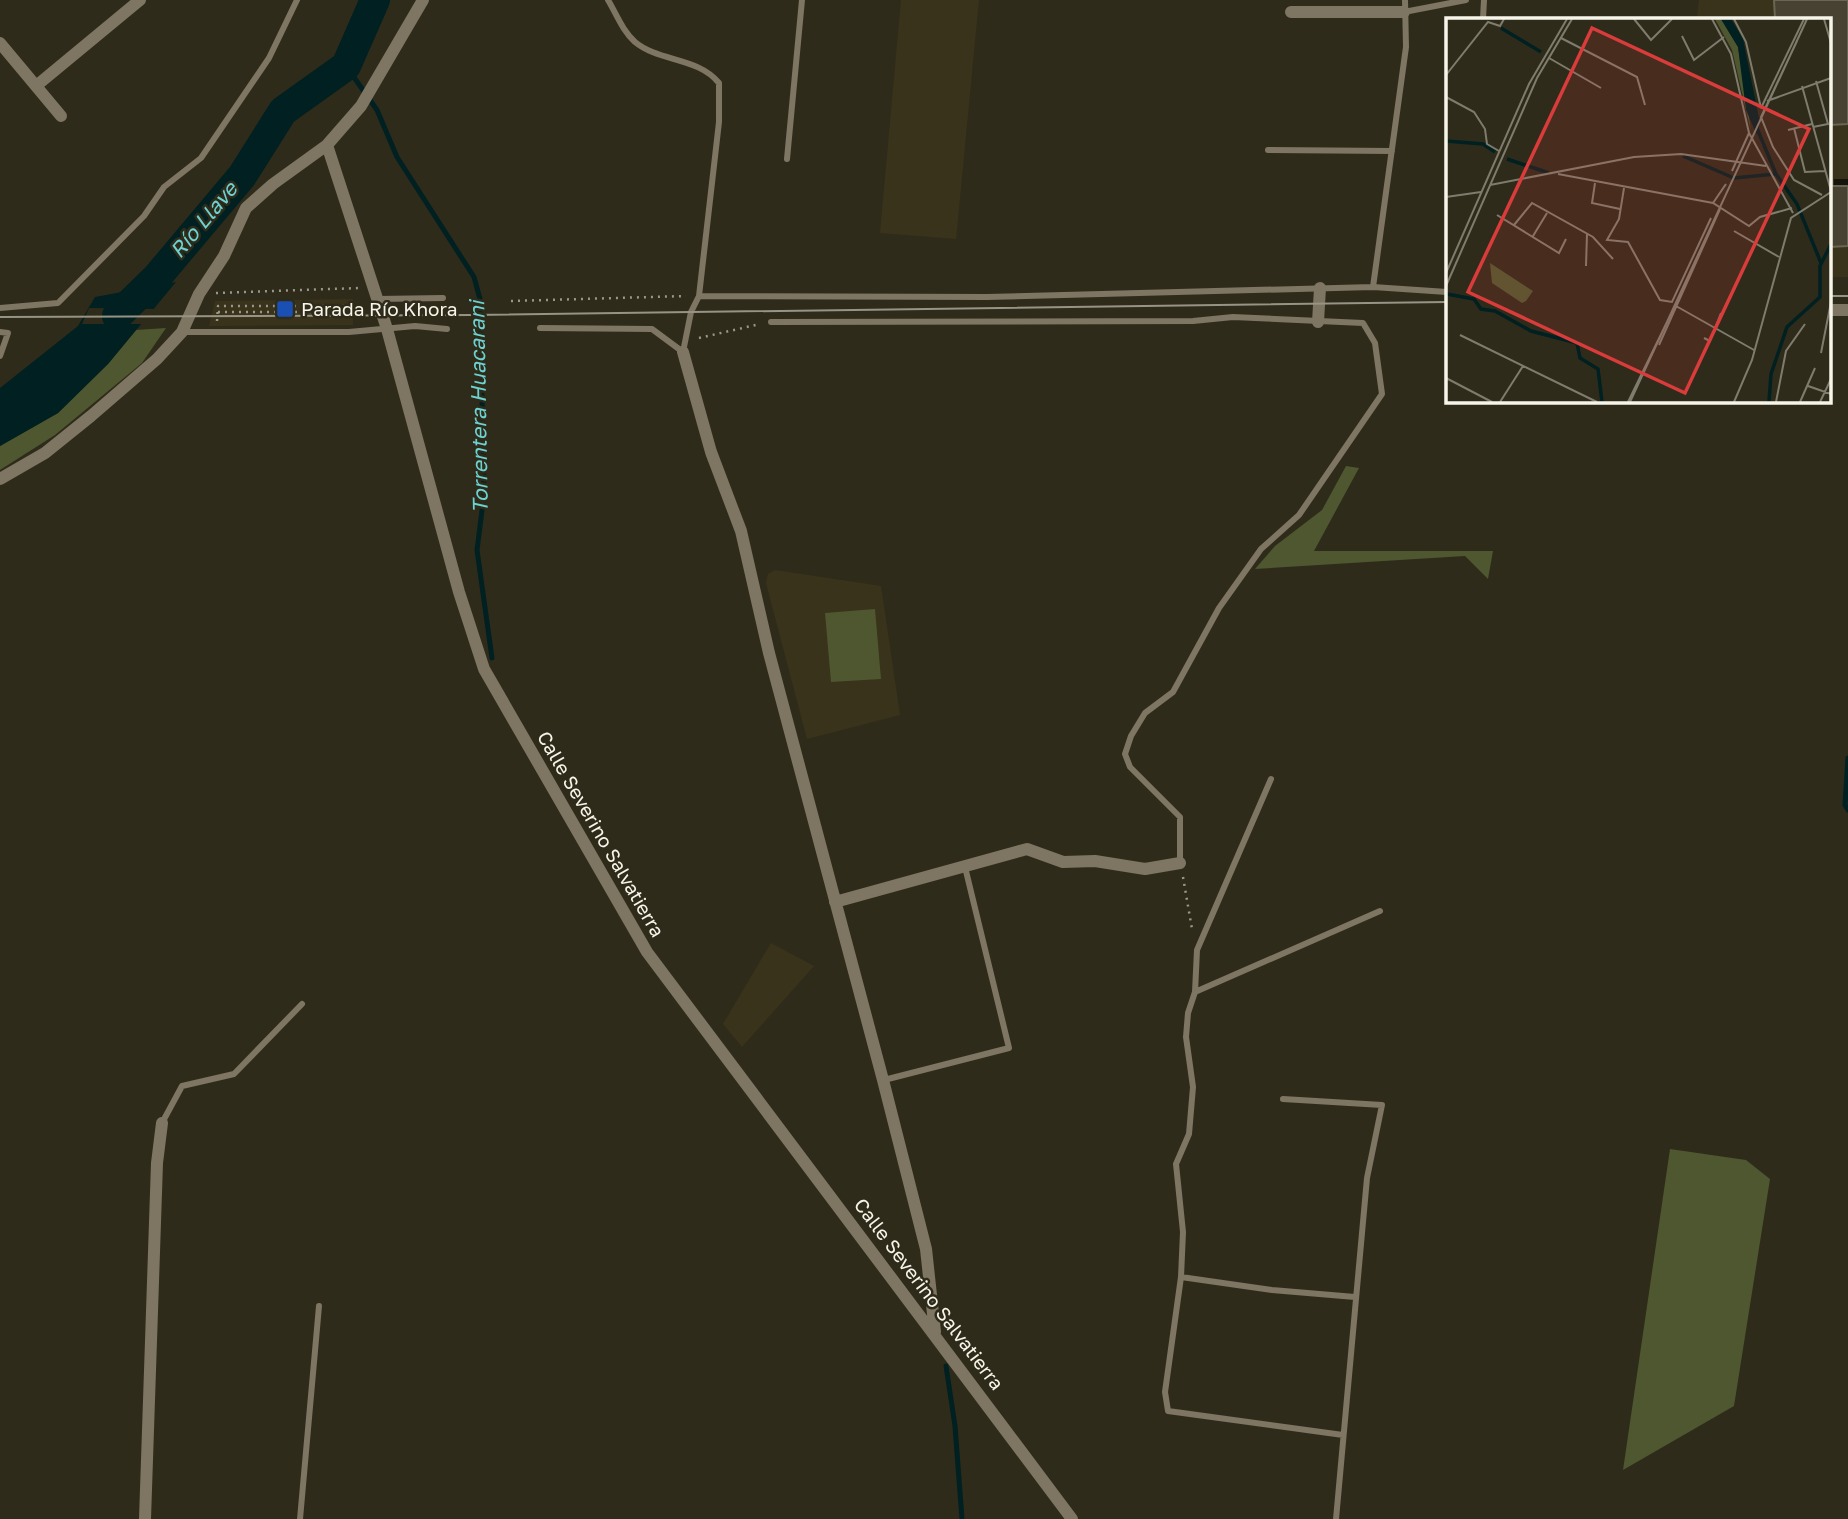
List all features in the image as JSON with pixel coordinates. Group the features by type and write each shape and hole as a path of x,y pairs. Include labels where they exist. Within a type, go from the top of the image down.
{"street":[{"path":"36,86 141,0"},
{"path":"0,479 45,453 157,359 182,332 199,294 224,256 246,208 273,184 327,145 361,106 374,88 423,0"},
{"path":"1291,12 1405,6"},
{"path":"0,43 61,116"},
{"name":"Calle Severino Salvatierra","path":"327,145 387,329 459,593 484,669 632,930 1072,1519"},
{"path":"1318,322 1320,288"},
{"path":"1830,310 1848,310"},
{"path":"684,352 710,452 741,531 769,653 883,1080 926,1249 934,1332"},
{"path":"835,902 1027,849 1063,862 1095,861 1144,869 1180,863"},
{"path":"145,1519 157,1163 162,1123"}],"lane":[{"path":"0,308 58,303 144,216 164,187 201,158 269,58 297,0"},
{"path":"540,328 652,329 684,352 691,312 699,296 719,122 719,83 709,71 638,44 625,32 608,0"},
{"path":"787,159 802,0"},
{"path":"1373,287 1406,47 1405,6 1466,0"},
{"path":"1483,18 1484,0"},
{"path":"1268,150 1392,151"},
{"path":"699,296 986,297 1373,287 1446,292"},
{"path":"376,293 443,298"},
{"path":"771,322 1179,321 1233,317 1363,323 1375,343 1382,394 1299,514 1261,549 1219,608 1173,692 1145,713 1131,736 1125,754 1130,767 1180,817 1180,863"},
{"path":"182,332 349,332 415,326 447,330"},
{"path":"0,332 8,333 0,356"},
{"path":"1271,779 1197,950 1195,992 1188,1013 1185,1037 1193,1087 1189,1134 1176,1164 1183,1232 1181,1277 1165,1392 1168,1411 1343,1435"},
{"path":"883,1080 1009,1048 965,867"},
{"path":"1195,992 1380,911"},
{"path":"162,1123 182,1086 234,1073 302,1004"},
{"path":"1283,1099 1382,1105 1367,1178 1336,1519"},
{"path":"1181,1277 1272,1290 1355,1297"},
{"path":"300,1519 319,1306"}],"path":[{"path":"199,294 376,293"},
{"path":"511,301 699,296"},
{"path":"218,306 350,306 350,312 218,312 218,306"},
{"path":"684,352 702,335 771,322"},
{"path":"1180,863 1197,950"}],"shaded area":[{"path":"901,0 979,0 956,239 880,233"},
{"path":"1699,0 1848,0 1848,277 1830,277 1830,18 1697,18"},
{"path":"353,299 353,325 209,326 215,301"},
{"path":"775,570 881,586 900,715 807,739 766,583 768,574"},
{"path":"771,943 814,966 742,1047 723,1024"}],"green space":[{"path":"166,328 142,363 55,435 0,470 0,446 58,413 108,364 136,330"},
{"path":"1346,466 1359,468 1314,551 1493,551 1488,579 1465,556 1255,569 1275,546 1322,510"},
{"path":"875,609 881,679 831,682 825,613"},
{"path":"1670,1149 1746,1160 1770,1179 1734,1406 1623,1470"}],"water":[{"name":"Río Llave","path":"176,282 108,364 58,413 0,446 0,388 78,326 95,297"}],"pier":[{"path":"89,308 158,309 146,324 82,324"}],"building":[{"path":"1774,0 1848,0 1848,124 1830,125 1830,18 1775,18"},
{"path":"1830,186 1848,186 1848,246 1830,247"}],"waterway":[{"name":"Río Llave","path":"117,316 157,277 242,176 283,111 346,66 375,0"},
{"name":"Torrentera Huacarani","path":"346,66 377,110 397,157 474,277 480,299 484,495 477,550 492,658"},
{"path":"1848,758 1845,805 1848,810"},
{"name":"Torrentera Huacarani","path":"946,1366 955,1426 962,1519"}],"tram line":[{"path":"1830,296 1848,296"},
{"path":"0,317 473,315 1446,302"}],"place":[{"name":"Parada Río Khora","path":"285,309"}]}
